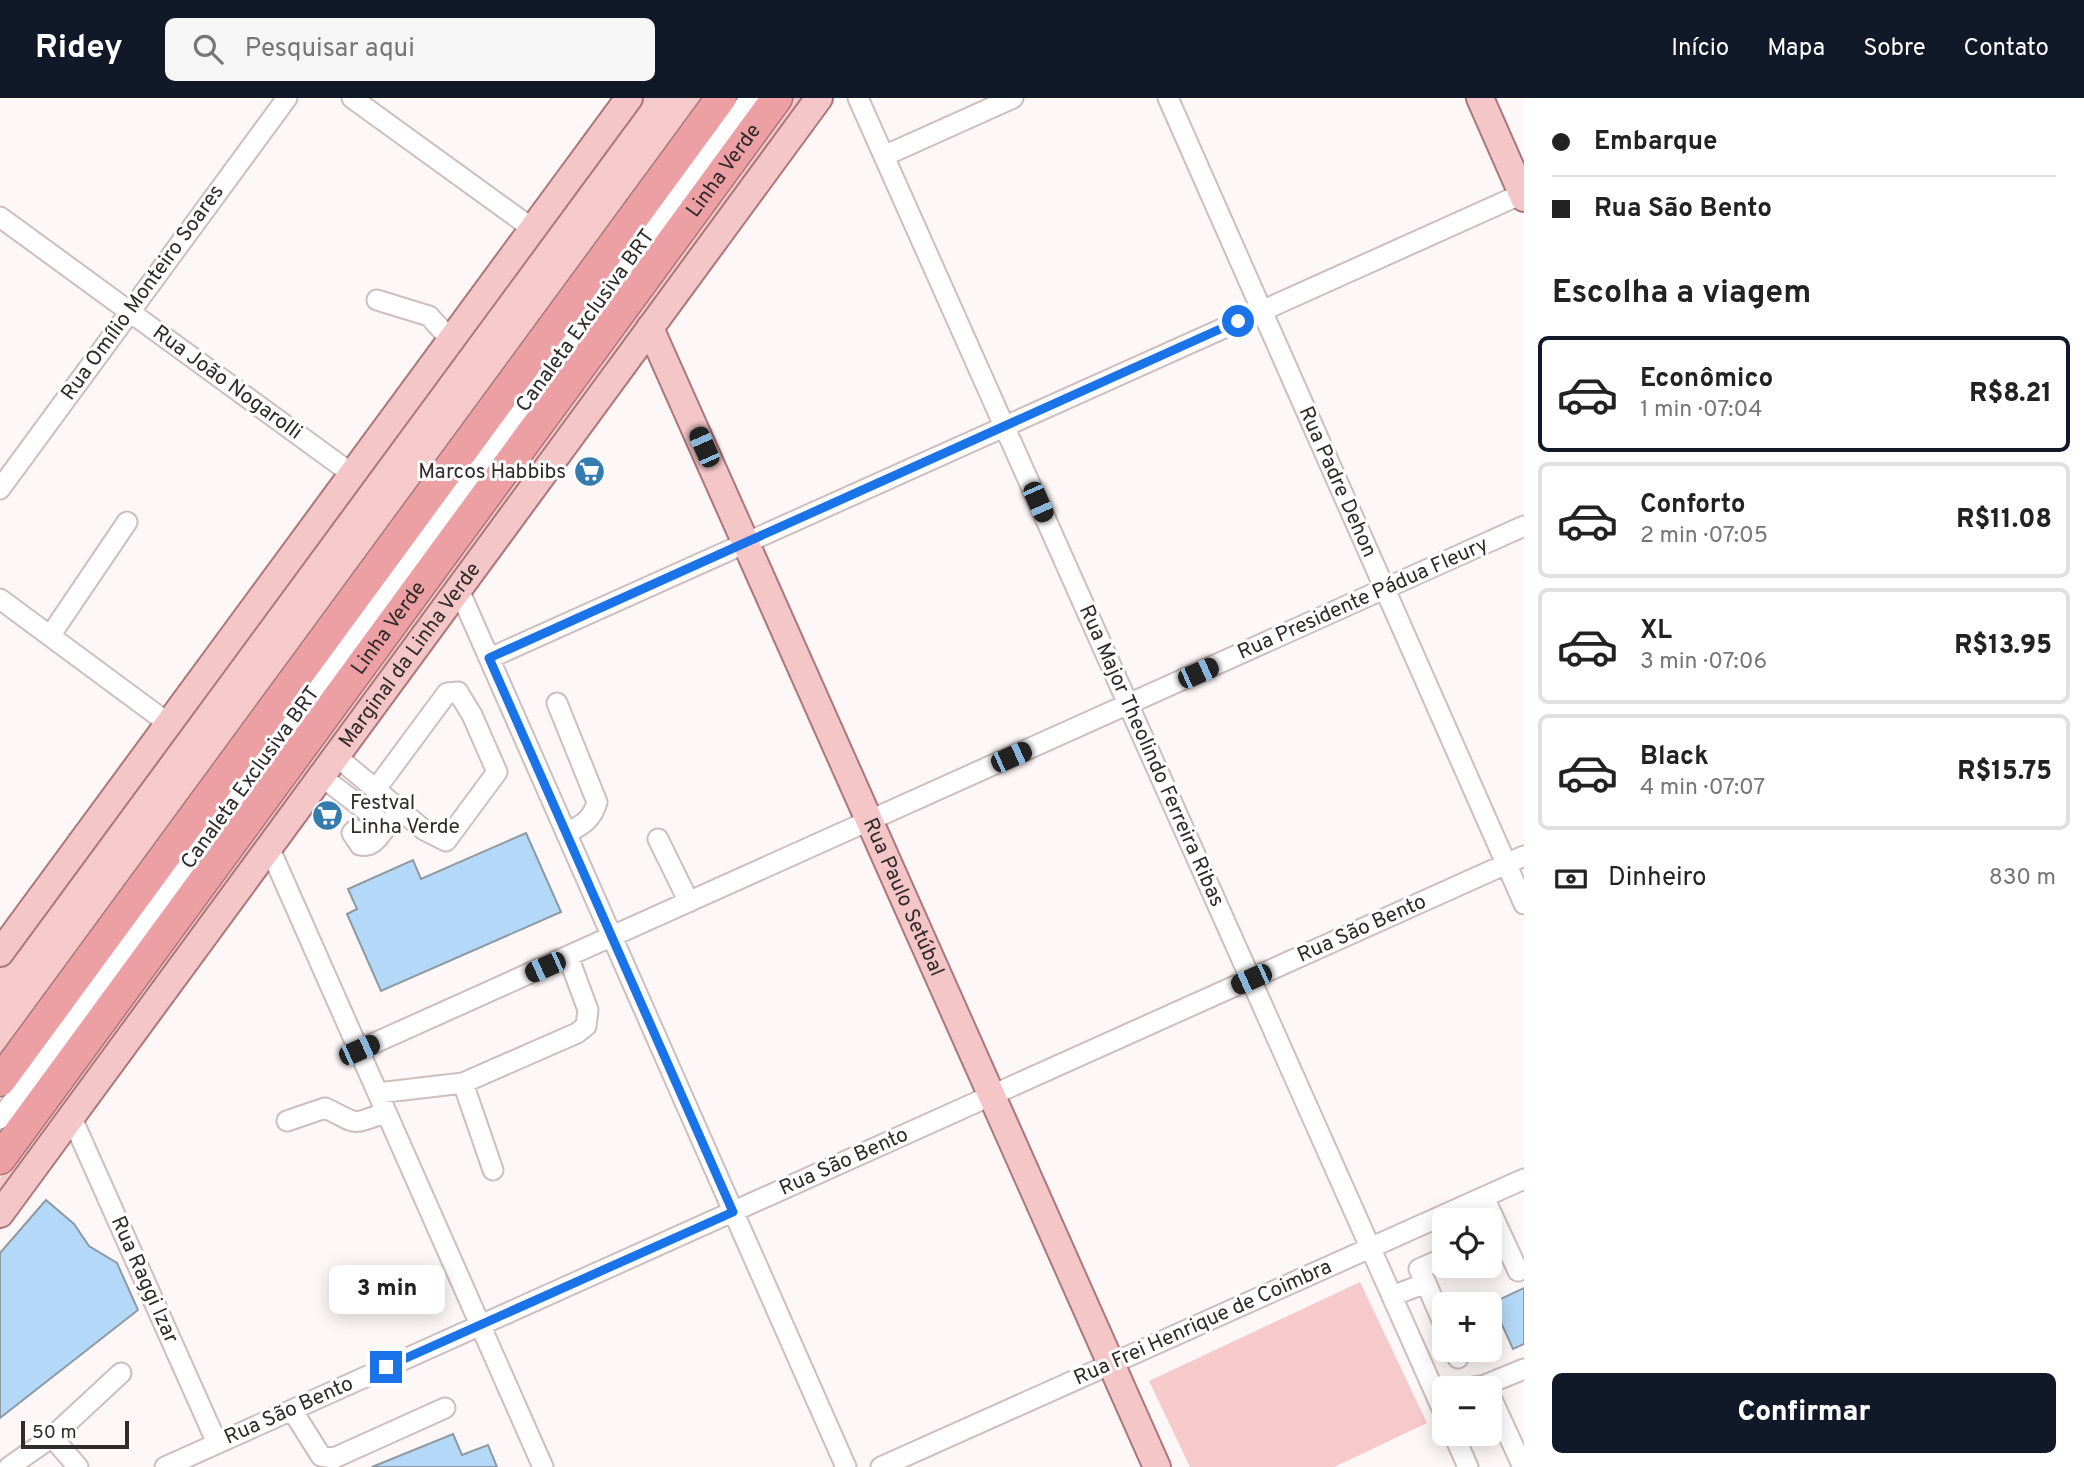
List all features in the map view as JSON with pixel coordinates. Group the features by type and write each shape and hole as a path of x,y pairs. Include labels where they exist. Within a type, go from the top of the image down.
{"highway":[{"path":"0,1081 721,98"},
{"name":"Linha Verde","path":"0,1159 777,98"}],"main road":[{"path":"4,939 169,724 629,98"},
{"name":"Marginal da Linha Verde","path":"0,1214 819,98"},
{"path":"1480,98 1523,195"},
{"name":"Rua Paulo Setúbal","path":"650,328 1157,1467"}],"street":[{"name":"Rua Omílio Monteiro Soares","path":"0,489 287,98"},
{"path":"352,98 533,229"},
{"name":"Canaleta Exclusiva BRT","path":"0,1119 750,98"},
{"name":"Rua Major Theolindo Ferreira Ribas","path":"858,98 1432,1383"},
{"path":"884,156 1013,98"},
{"name":"Rua Padre Dehon","path":"1168,98 1385,589 1515,860 1524,904"},
{"path":"489,658 1523,195"},
{"name":"Rua João Nogarolli","path":"0,217 352,474"},
{"path":"377,300 429,316 452,340"},
{"path":"50,636 127,522"},
{"name":"Rua Presidente Pádua Fleury","path":"359,1050 1524,526"},
{"path":"459,590 846,1467"},
{"path":"0,600 169,724"},
{"path":"329,766 376,789 441,841 451,839 497,772 472,715 458,692 447,693 376,789"},
{"path":"557,703 597,802 593,815 586,823 567,834"},
{"path":"329,766 382,832 400,810"},
{"path":"658,839 689,902"},
{"path":"269,848 543,1467"},
{"name":"Rua São Bento","path":"165,1467 1515,860"},
{"path":"378,1093 463,1083 577,1033 586,1026 588,1010 568,956"},
{"path":"463,1083 493,1170"},
{"path":"287,1121 325,1108 350,1122 359,1123 386,1112"},
{"name":"Rua Raggi Izar","path":"72,1116 217,1443"},
{"name":"Rua Frei Henrique de Coimbra","path":"881,1467 1524,1179"},
{"path":"1484,1197 1487,1208"},
{"path":"1502,1247 1518,1271"},
{"path":"1432,1263 1419,1269 1432,1297"},
{"path":"1392,1296 1426,1283"},
{"path":"1502,1379 1524,1369"},
{"path":"9,1467 52,1437 121,1373"},
{"path":"292,1410 321,1456 334,1458 445,1408"},
{"path":"1502,1423 1521,1455"},
{"path":"52,1437 78,1467"},
{"path":"1459,1446 1468,1467"}],"shaded area":[{"path":"633,98 707,98 0,1061 0,967"},
{"path":"793,98 810,98 0,1202 0,1178"},
{"path":"1360,1282 1427,1423 1334,1467 1190,1467 1149,1381"}],"building":[{"path":"526,833 561,912 381,991 347,914 357,909 348,889 413,860 421,879"},
{"path":"46,1200 74,1224 89,1246 117,1263 138,1310 0,1418 0,1253"},
{"path":"1524,1288 1524,1344 1513,1349 1502,1325 1502,1298"},
{"path":"453,1434 462,1455 488,1445 497,1467 372,1467"}],"place":[{"name":"Marcos Habbibs","path":"589,472"},
{"name":"Festval Linha Verde","path":"327,815"}],"route":[{"path":"386,1367 733,1212 489,658 1238,321"}]}
